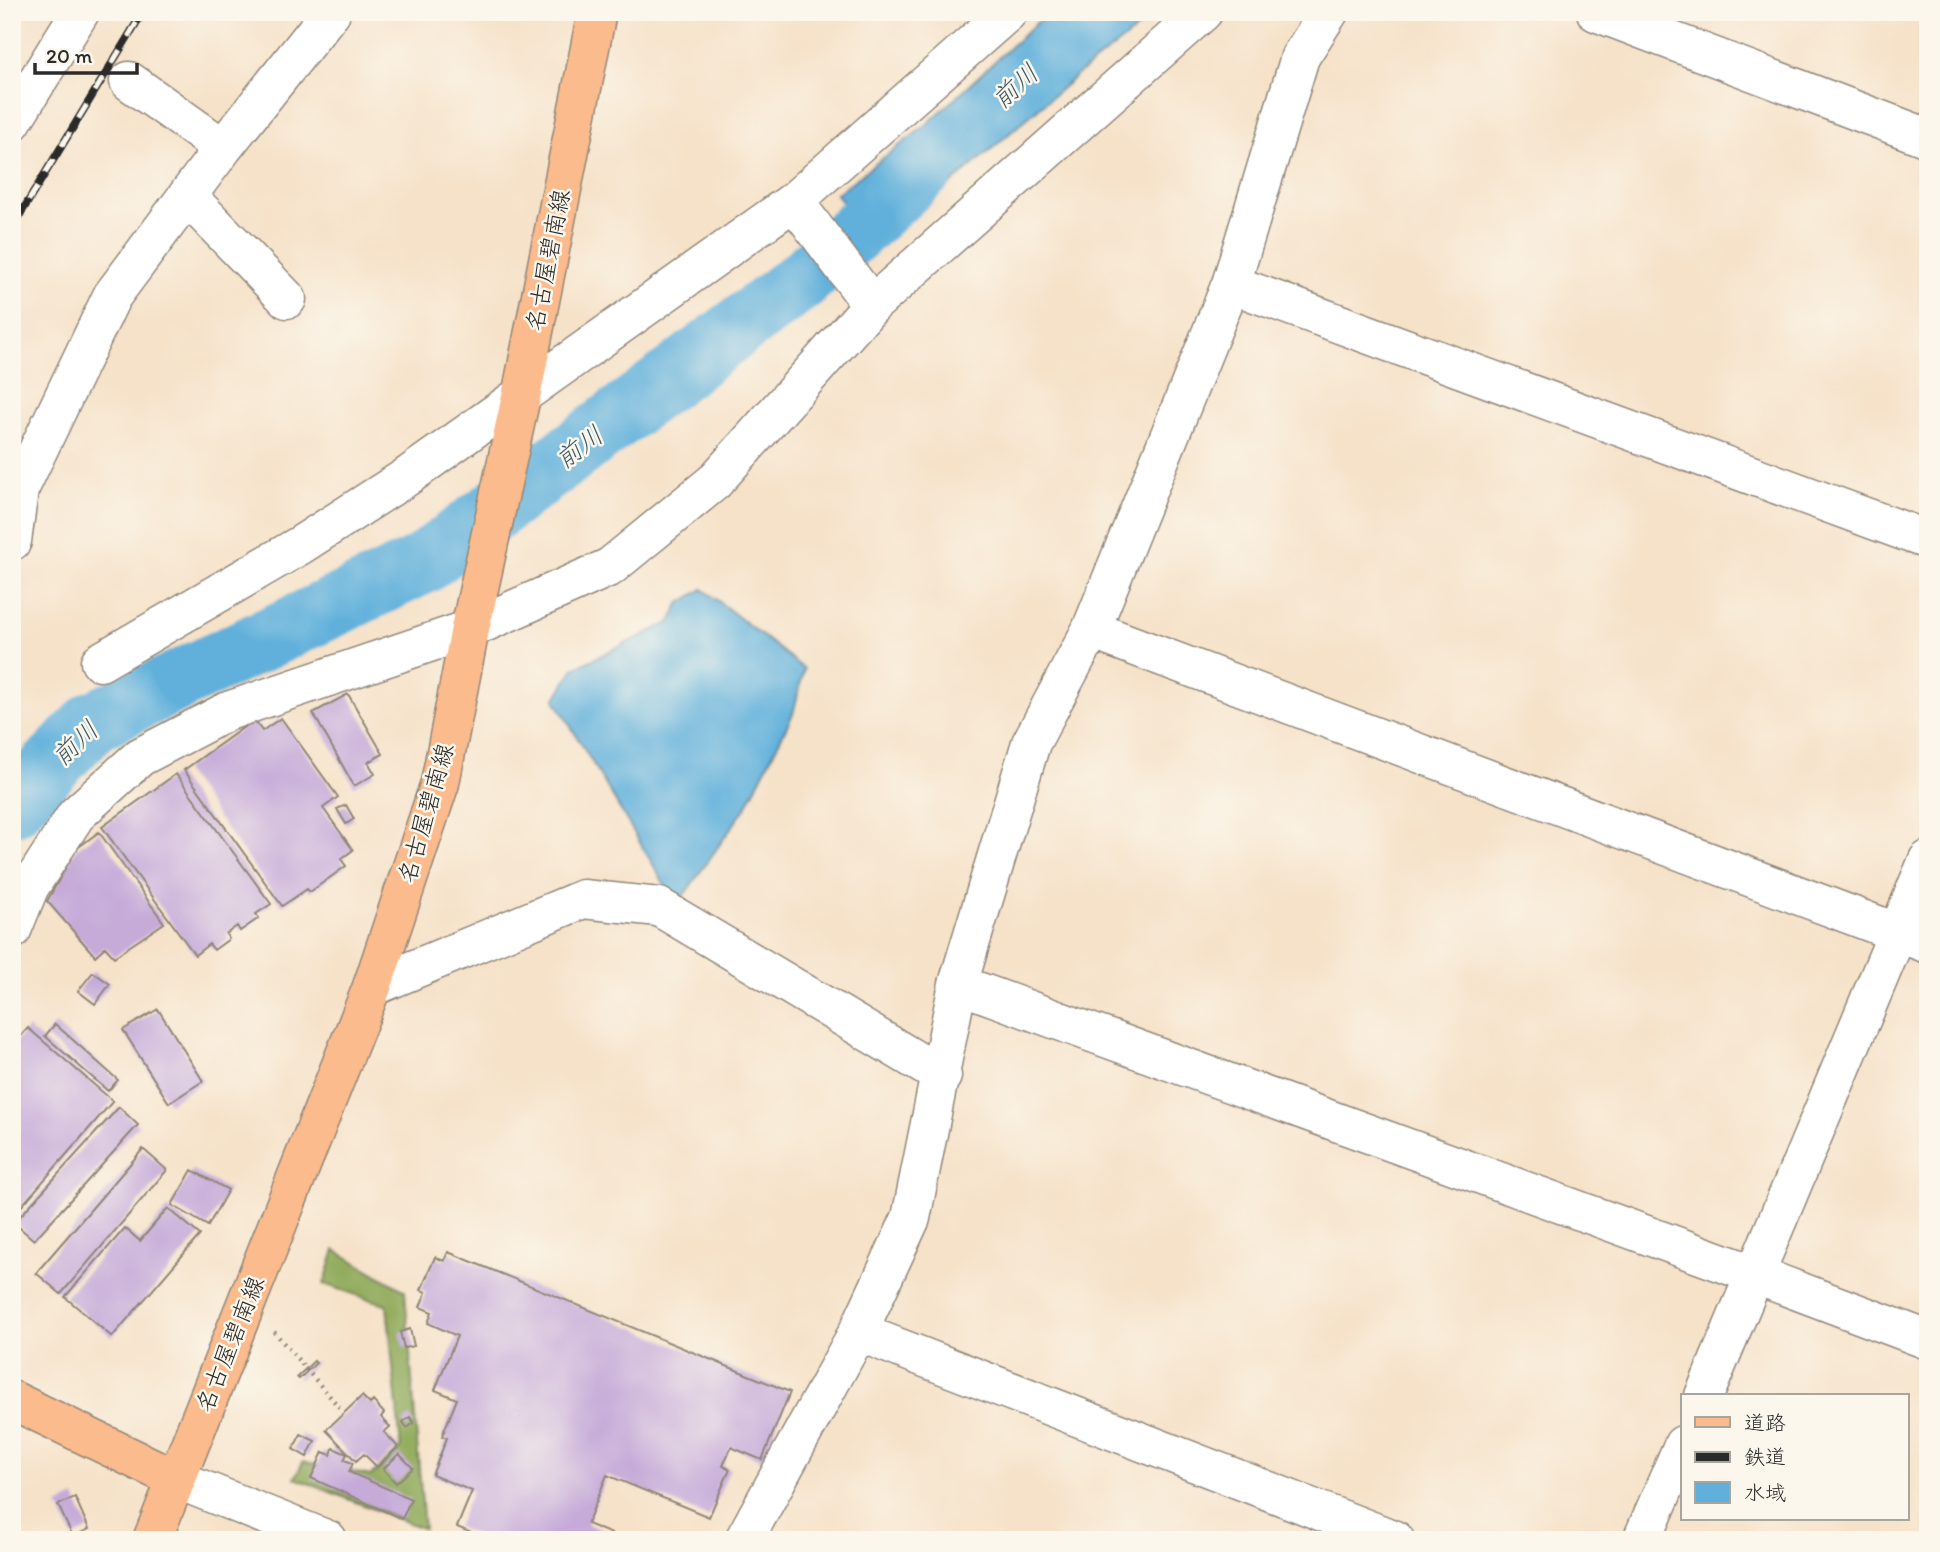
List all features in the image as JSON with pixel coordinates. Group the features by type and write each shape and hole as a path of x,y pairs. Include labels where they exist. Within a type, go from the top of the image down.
{"main road":[{"name":"名古屋碧南線","path":"152,1540 372,987 440,783 470,629 521,397 597,12"},
{"path":"12,1401 176,1479"}],"street":[{"path":"12,122 80,12"},
{"path":"12,541 19,490 112,296 223,148 331,12"},
{"path":"100,662 299,546 405,478 795,202 1008,12"},
{"path":"12,930 29,888 76,815 139,757 228,711 470,629 610,567 714,482 871,304 1203,12"},
{"path":"744,1540 858,1332 911,1218 942,1076 958,984 1031,743 1091,630 1231,284 1300,57 1329,12"},
{"path":"1596,12 1928,138"},
{"path":"129,81 223,148"},
{"path":"187,196 287,299"},
{"path":"795,202 871,304"},
{"path":"1231,284 1928,540"},
{"path":"1091,630 1912,939"},
{"path":"1705,1394 1756,1275 1912,939 1928,860"},
{"path":"372,987 583,899 659,907 942,1076"},
{"path":"958,984 1928,1340"},
{"path":"858,1332 1395,1540"},
{"path":"1642,1540 1681,1450"},
{"path":"176,1479 328,1540"}],"path":[{"path":"247,1301 340,1408"}],"green space":[{"path":"335,1250 405,1291 424,1529 295,1478 303,1462 371,1476 401,1448 387,1305 324,1284"}],"water":[{"path":"1048,12 1159,12 1076,76 879,246 836,194 925,126"},
{"path":"703,589 804,669 793,714 746,807 677,905 555,700 574,668 671,622 679,604"}],"building":[{"path":"348,694 383,754 368,762 375,774 354,786 313,713"},
{"path":"281,718 338,797 323,808 353,850 341,859 346,866 310,892 307,889 282,906 184,770 254,720 262,731"},
{"path":"176,774 271,904 256,914 259,918 240,931 237,926 226,934 229,939 214,950 209,944 195,955 102,827"},
{"path":"346,805 354,819 346,824 337,809"},
{"path":"99,832 164,923 114,957 105,947 95,956 47,901 76,849"},
{"path":"93,972 110,984 95,1004 78,991"},
{"path":"158,1009 203,1081 169,1103 123,1030"},
{"path":"55,1024 118,1080 108,1091 45,1036"},
{"path":"28,1028 113,1101 12,1217 12,1046"},
{"path":"119,1107 138,1125 34,1240 14,1223"},
{"path":"143,1149 167,1170 61,1294 36,1273"},
{"path":"192,1170 228,1190 208,1226 172,1205"},
{"path":"168,1208 200,1235 112,1337 65,1297 125,1228 140,1241"},
{"path":"448,1252 790,1392 762,1460 731,1447 723,1466 730,1469 709,1517 607,1475 587,1524 612,1534 610,1540 488,1540 457,1527 472,1491 432,1475 447,1438 442,1436 457,1399 435,1390 457,1336 428,1323 432,1312 420,1307 426,1292 421,1290 435,1257 444,1261"},
{"path":"410,1329 414,1346 404,1348 400,1332"},
{"path":"314,1361 316,1363 299,1379 297,1377"},
{"path":"362,1396 370,1404 373,1401 384,1413 381,1417 390,1427 384,1432 398,1447 377,1467 364,1454 356,1461 326,1430"},
{"path":"410,1417 414,1423 407,1428 403,1422"},
{"path":"301,1434 315,1441 307,1457 293,1449"},
{"path":"333,1448 347,1454 344,1460 353,1463 349,1472 411,1499 402,1519 311,1478 323,1452 331,1455"},
{"path":"399,1454 413,1468 396,1483 383,1469"},
{"path":"75,1497 89,1529 73,1537 58,1505"}],"waterway":[{"name":"前川","path":"12,806 94,721 423,564 803,279 925,168"}],"railway":[{"path":"12,228 143,12"}]}
